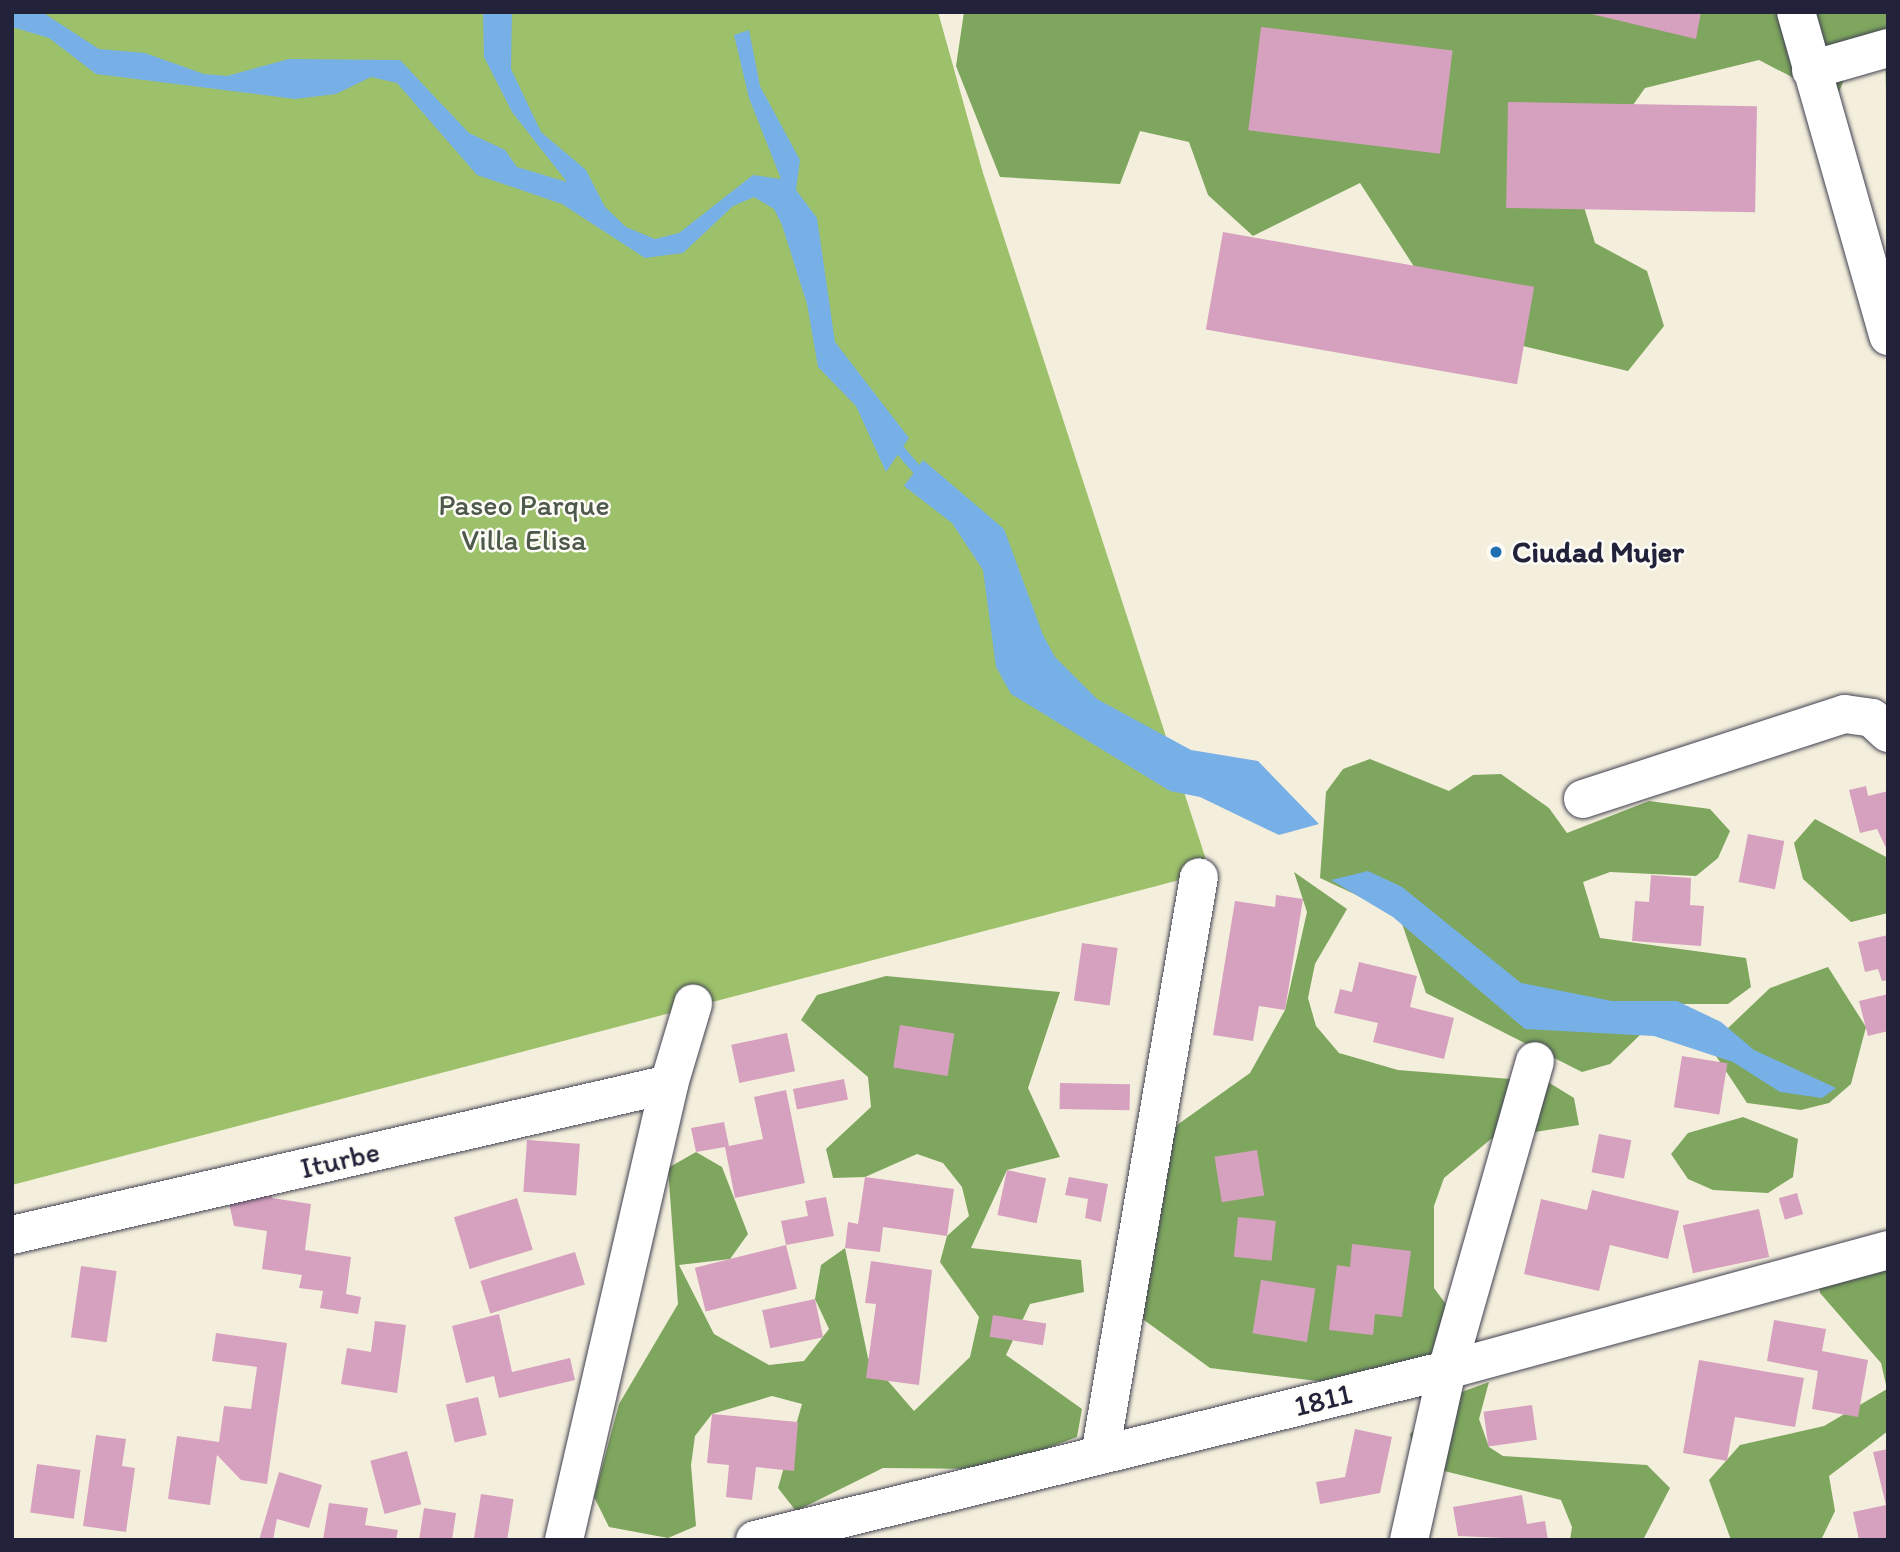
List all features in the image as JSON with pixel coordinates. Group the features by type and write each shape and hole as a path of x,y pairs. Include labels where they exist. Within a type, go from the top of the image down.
{"street":[{"path":"1796,12 1888,336"},
{"path":"1811,70 1888,48"},
{"path":"1583,799 1845,714 1872,718 1888,733"},
{"path":"1100,1455 1199,877"},
{"path":"564,1540 669,1084 694,1004"},
{"path":"1409,1540 1447,1370 1535,1061"},
{"name":"Iturbe","path":"12,1236 669,1084"},
{"name":"1811","path":"755,1540 1447,1370 1888,1250"}],"green space":[{"name":"Paseo Parque Villa Elisa","path":"12,12 938,12 983,173 1210,872 12,1185"},
{"path":"964,12 1888,12 1888,178 1885,48 1857,46 1836,100 1759,60 1645,88 1577,184 1595,243 1647,271 1664,326 1628,371 1455,330 1360,183 1253,236 1208,195 1189,142 1140,131 1120,184 1000,177 956,66"},
{"path":"1370,759 1449,791 1473,775 1501,774 1549,808 1567,833 1649,801 1710,809 1730,831 1718,858 1696,876 1610,872 1583,882 1600,938 1746,958 1751,987 1728,1004 1672,1004 1610,1064 1582,1072 1426,993 1399,915 1320,878 1326,792 1343,769"},
{"path":"1815,819 1888,858 1888,913 1851,922 1803,879 1794,843"},
{"path":"1294,872 1347,909 1315,964 1308,998 1316,1026 1339,1053 1398,1070 1548,1082 1574,1098 1579,1125 1491,1139 1444,1178 1434,1206 1434,1288 1456,1318 1422,1369 1334,1383 1210,1368 1133,1312 1170,1130 1250,1073 1285,1010 1307,912"},
{"path":"1828,967 1866,1027 1851,1084 1829,1103 1801,1110 1747,1103 1716,1056 1726,1030 1770,988"},
{"path":"886,976 1060,992 1028,1088 1060,1157 1007,1170 971,1248 1081,1260 1084,1292 1030,1304 1006,1355 1082,1409 1077,1437 991,1469 883,1468 796,1511 778,1488 802,1404 772,1396 712,1414 695,1436 691,1465 696,1526 668,1538 609,1527 594,1497 619,1404 678,1304 668,1168 696,1152 722,1167 748,1234 730,1259 679,1265 714,1334 769,1365 804,1361 829,1329 815,1299 821,1265 845,1248 868,1358 914,1411 970,1357 979,1317 940,1262 947,1236 969,1216 962,1187 943,1163 917,1154 865,1177 833,1178 826,1149 871,1107 868,1077 801,1020 817,995"},
{"path":"1743,1117 1798,1139 1793,1177 1768,1193 1713,1190 1688,1179 1671,1154 1688,1133"},
{"path":"1888,1243 1888,1431 1829,1476 1835,1511 1821,1540 1731,1540 1709,1480 1740,1445 1824,1426 1887,1389 1881,1363 1820,1293 1816,1266"},
{"path":"1489,1382 1479,1419 1489,1447 1503,1456 1647,1465 1670,1488 1643,1540 1570,1540 1572,1527 1561,1500 1416,1464 1410,1434 1456,1394"}],"water":[{"path":"12,12 42,12 99,49 145,53 204,74 227,76 289,59 400,60 469,133 505,150 517,167 567,182 512,112 484,57 483,12 512,12 511,69 541,132 586,170 605,207 626,227 655,239 679,233 753,175 781,179 749,98 734,35 749,30 760,86 800,160 796,190 817,218 835,342 909,438 886,472 856,406 818,367 807,304 782,225 774,209 754,197 733,206 683,253 645,258 562,204 477,175 397,83 371,77 336,94 295,99 96,74 49,38 12,27"},
{"path":"923,460 1004,529 1043,635 1055,657 1097,699 1191,750 1258,761 1319,824 1279,835 1200,797 1170,791 1011,694 996,667 983,570 952,523 904,486"},
{"path":"1368,871 1402,887 1521,983 1612,1001 1677,1001 1721,1022 1754,1050 1836,1088 1822,1098 1780,1092 1733,1062 1654,1036 1525,1029 1393,917 1331,880"}],"building":[{"path":"1583,12 1701,12 1696,39"},
{"path":"1261,27 1453,51 1440,154 1248,130"},
{"path":"1508,102 1757,106 1755,212 1506,208"},
{"path":"1223,232 1534,287 1517,384 1206,329"},
{"path":"1866,786 1868,796 1888,791 1888,852 1877,829 1860,833 1849,790"},
{"path":"1748,834 1784,841 1775,889 1739,882"},
{"path":"1651,875 1691,878 1690,905 1704,906 1701,946 1632,941 1635,901 1649,902"},
{"path":"1276,895 1303,899 1285,1010 1259,1006 1253,1041 1213,1035 1235,901 1275,907"},
{"path":"1888,935 1888,980 1882,981 1878,969 1865,972 1858,942"},
{"path":"1082,943 1118,948 1110,1005 1074,1000"},
{"path":"1359,962 1417,976 1410,1007 1454,1018 1444,1059 1373,1042 1378,1023 1334,1013 1340,989 1352,992"},
{"path":"1888,994 1888,1031 1868,1036 1859,1001"},
{"path":"900,1025 954,1034 948,1076 893,1067"},
{"path":"787,1033 795,1071 739,1083 731,1045"},
{"path":"1682,1056 1727,1063 1719,1115 1674,1107"},
{"path":"844,1079 848,1100 797,1110 793,1089"},
{"path":"1060,1083 1130,1084 1130,1110 1060,1109"},
{"path":"786,1090 805,1183 735,1198 725,1147 696,1152 691,1128 724,1122 729,1146 763,1139 754,1097"},
{"path":"1599,1134 1631,1140 1624,1179 1592,1172"},
{"path":"527,1140 580,1144 576,1196 523,1192"},
{"path":"1257,1150 1264,1195 1222,1202 1215,1157"},
{"path":"1007,1170 1046,1178 1037,1223 997,1215"},
{"path":"865,1177 954,1189 947,1236 883,1227 880,1252 845,1248 848,1222 858,1224"},
{"path":"1069,1177 1108,1184 1101,1222 1085,1218 1088,1199 1065,1195"},
{"path":"274,1182 272,1198 311,1204 305,1250 351,1257 346,1294 361,1297 358,1314 320,1308 323,1291 299,1288 302,1275 262,1269 267,1231 234,1226 227,1194"},
{"path":"1592,1190 1679,1211 1668,1259 1610,1245 1599,1291 1524,1274 1541,1199 1587,1210"},
{"path":"1797,1193 1803,1214 1785,1219 1779,1198"},
{"path":"826,1197 834,1236 786,1245 781,1221 808,1216 805,1201"},
{"path":"517,1198 533,1250 470,1269 454,1217"},
{"path":"1759,1209 1769,1257 1693,1273 1683,1225"},
{"path":"1238,1217 1276,1221 1272,1261 1234,1257"},
{"path":"1352,1244 1411,1251 1402,1317 1375,1314 1373,1335 1329,1330 1337,1265 1350,1267"},
{"path":"786,1245 797,1289 706,1311 695,1268"},
{"path":"575,1252 585,1285 490,1313 480,1281"},
{"path":"871,1261 932,1270 919,1385 866,1378 876,1304 865,1303"},
{"path":"81,1266 117,1271 107,1342 71,1337"},
{"path":"1261,1280 1315,1289 1307,1342 1253,1333"},
{"path":"815,1299 823,1337 770,1348 762,1310"},
{"path":"499,1314 512,1372 570,1358 575,1380 499,1398 494,1376 466,1383 452,1326"},
{"path":"993,1315 1046,1323 1043,1345 990,1337"},
{"path":"1774,1320 1826,1329 1822,1351 1868,1360 1858,1417 1812,1409 1818,1371 1767,1361"},
{"path":"375,1321 406,1325 397,1393 341,1384 347,1348 371,1352"},
{"path":"216,1333 287,1343 267,1484 241,1480 217,1455 210,1505 168,1499 177,1436 219,1442 224,1406 251,1409 257,1367 212,1361"},
{"path":"1699,1360 1804,1378 1795,1427 1735,1417 1727,1461 1683,1453"},
{"path":"478,1397 487,1435 455,1442 446,1404"},
{"path":"1532,1405 1537,1440 1488,1446 1483,1412"},
{"path":"712,1414 798,1422 794,1471 756,1467 752,1500 726,1497 729,1465 707,1463"},
{"path":"1355,1429 1392,1437 1380,1493 1320,1504 1316,1482 1345,1477"},
{"path":"96,1435 126,1439 122,1466 135,1468 126,1532 83,1526"},
{"path":"1888,1449 1888,1540 1859,1540 1853,1512 1886,1505 1873,1452"},
{"path":"407,1451 421,1504 385,1514 370,1461"},
{"path":"37,1464 81,1470 74,1519 30,1513"},
{"path":"279,1472 322,1485 309,1528 277,1519 273,1540 259,1540"},
{"path":"481,1494 514,1499 507,1540 474,1539"},
{"path":"1522,1495 1527,1524 1545,1521 1548,1540 1458,1536 1453,1507"},
{"path":"329,1503 368,1508 365,1525 398,1530 396,1540 323,1540"},
{"path":"424,1508 456,1513 452,1540 419,1540"}],"waterway":[{"path":"893,442 926,480"}],"place":[{"name":"Ciudad Mujer","path":"1496,552"}]}
